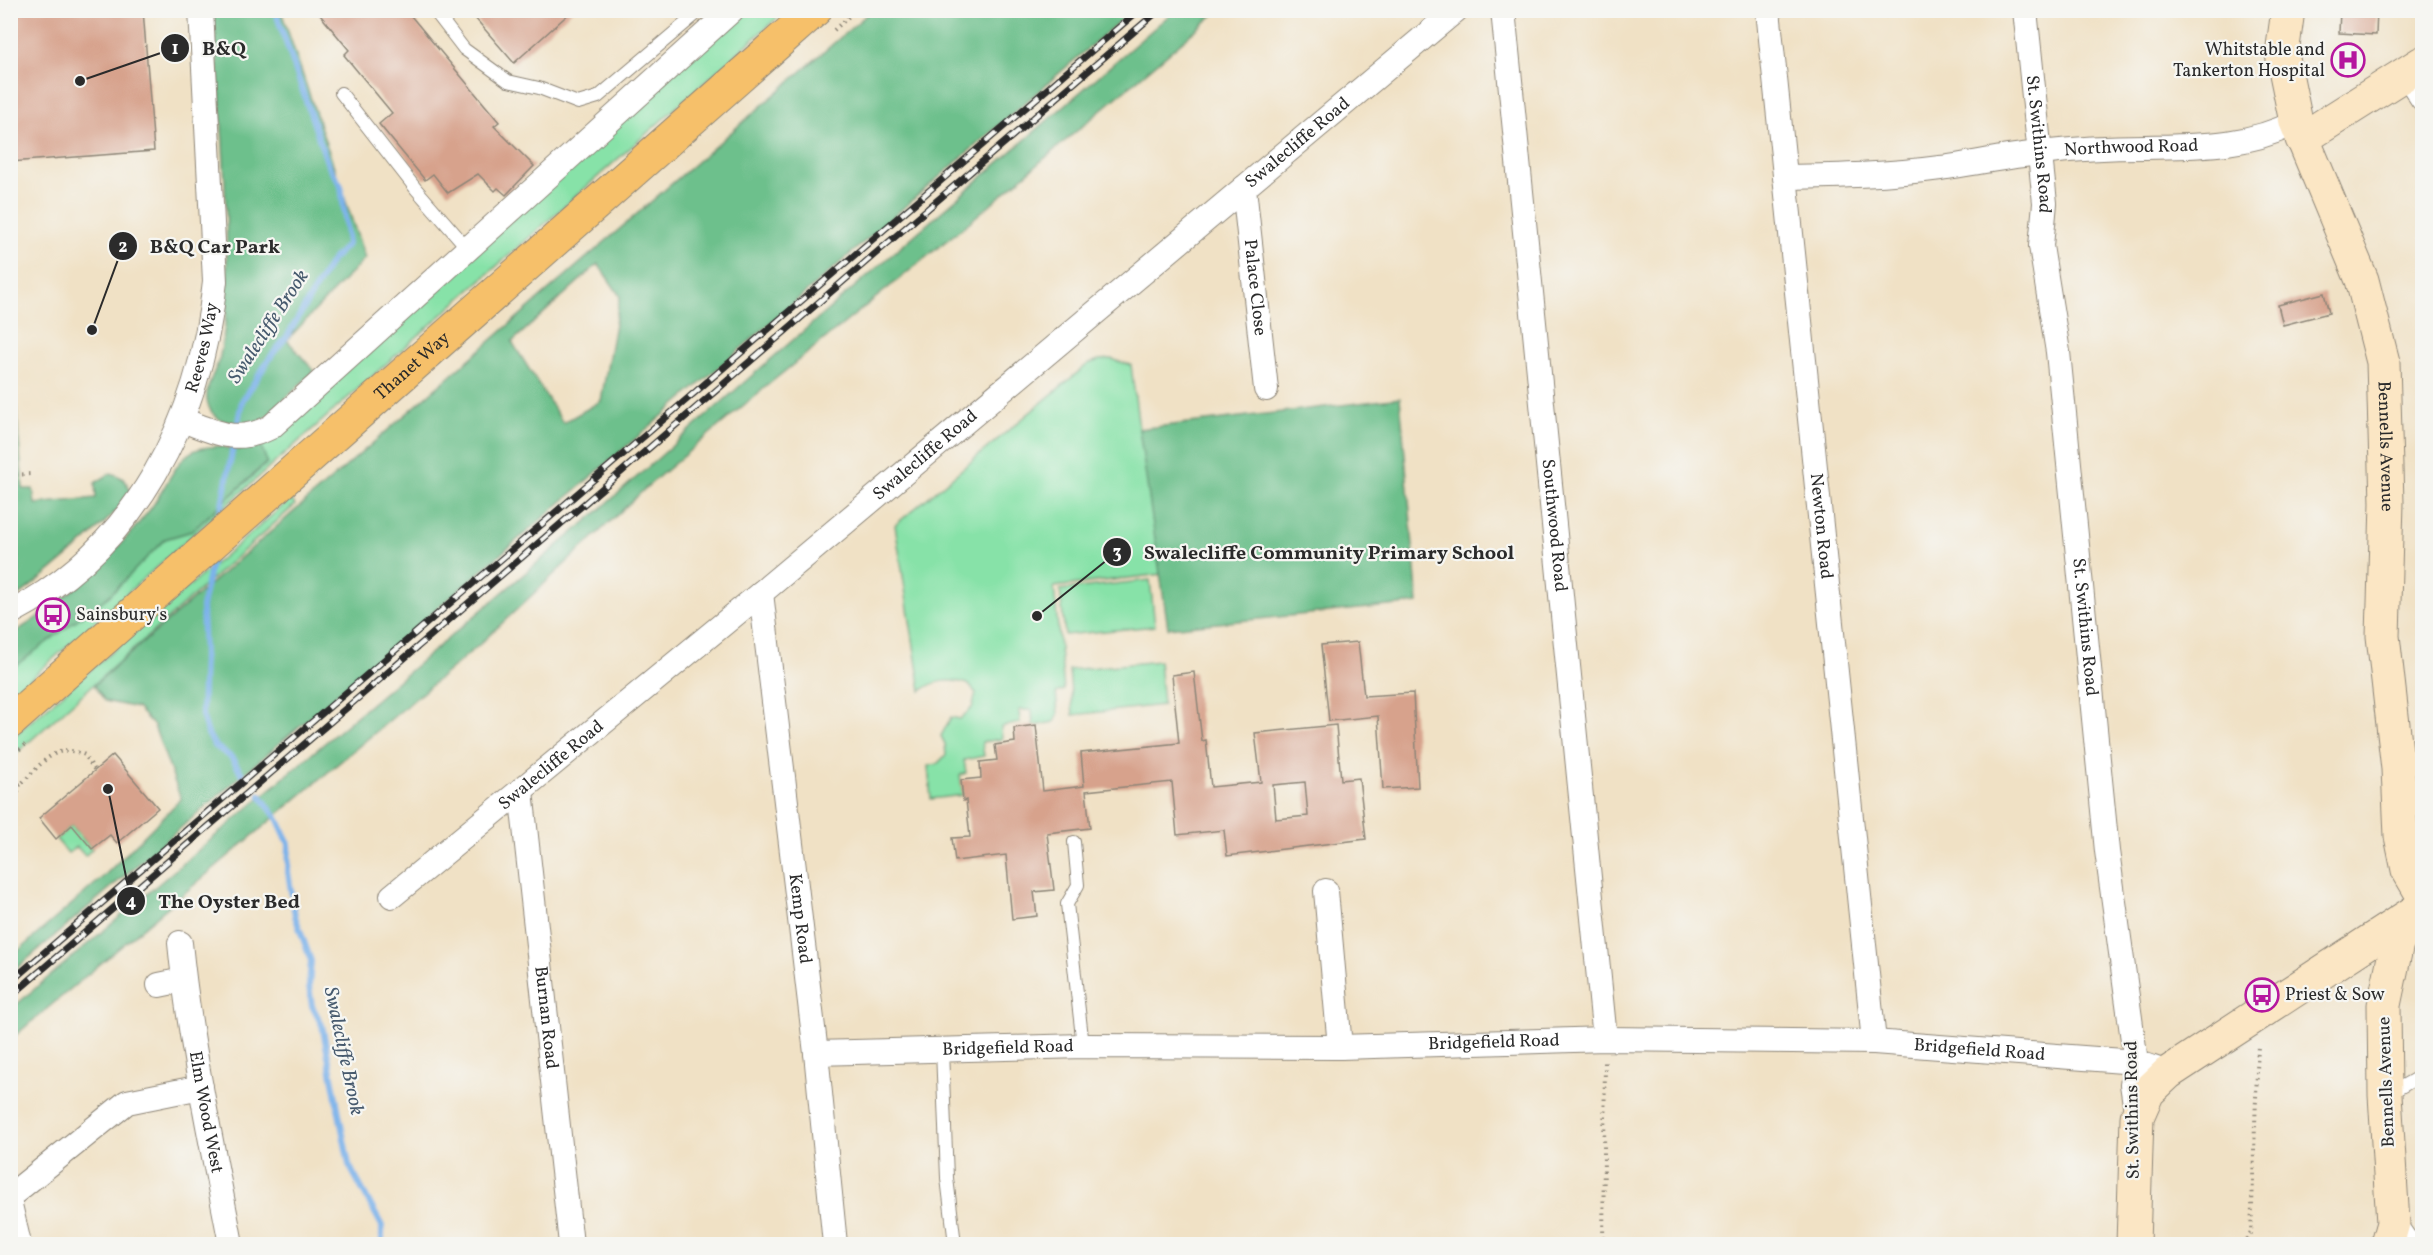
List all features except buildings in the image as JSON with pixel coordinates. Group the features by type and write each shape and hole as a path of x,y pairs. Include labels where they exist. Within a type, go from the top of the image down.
{"main road":[{"name":"Thanet Way","path":"10,722 815,10"}],"street":[{"name":"Reeves Way","path":"10,613 64,579 104,543 130,514 170,450 196,378 215,281 201,10"},
{"path":"182,420 228,436 240,437 255,435 271,427 732,10"},
{"name":"Swalecliffe Road","path":"387,897 521,791 762,593 1456,10"},
{"name":"Southwood Road","path":"1503,10 1605,1039"},
{"name":"Newton Road","path":"1768,10 1874,1042"},
{"name":"St. Swithins Road","path":"2025,10 2045,203 2041,246 2058,352 2107,851 2136,1062 2132,1084 2137,1117 2133,1245"},
{"name":"Bennells Avenue","path":"2288,10 2282,54 2299,131 2362,280 2383,362 2387,503 2383,636 2410,761 2401,836 2408,870 2420,904 2397,943 2385,1005 2385,1095 2397,1237"},
{"name":"Northwood Road","path":"1785,177 1939,169 2040,153 2131,147 2216,145 2246,141 2278,132 2299,131 2417,78"},
{"name":"Palace Close","path":"1244,188 1267,389"},
{"name":"Kemp Road","path":"762,593 816,1053 835,1245"},
{"name":"Burnan Road","path":"521,791 571,1245"},
{"path":"1326,891 1340,1047"},
{"path":"2137,1117 2148,1092 2168,1073 2420,904"},
{"name":"Elm Wood West","path":"180,943 183,980 201,1087 231,1245"},
{"path":"2322,971 2352,970 2366,976 2377,989 2385,1005"},
{"path":"159,985 183,980"},
{"name":"Bridgefield Road","path":"816,1053 1083,1047 1340,1047 1605,1039 1874,1042 2136,1062 2168,1073"},
{"path":"10,1196 126,1102 201,1087"},
{"path":"10,1205 19,1245"}],"lane":[{"path":"435,10 464,49 508,81 539,88 578,103 598,97 701,10"},
{"path":"341,93 409,180 469,250"},
{"path":"1074,842 1078,885 1067,904 1083,1047"},
{"path":"942,1050 947,1178 955,1245"},
{"path":"2385,1095 2422,1075"}],"path":[{"path":"10,475 31,474"},
{"path":"11,815 20,785 57,751 75,751 85,755 95,771"},
{"path":"10,775 20,785"},
{"path":"2242,1245 2251,1233 2258,1061 2257,1013"},
{"path":"1603,1245 1605,1039"}],"green space":[{"path":"872,10 1131,11 731,357 11,973 11,957 103,877 181,799 154,726 137,708 105,701 94,685","holes":["598,264 620,296 601,401 563,423 512,342"]},
{"path":"213,11 281,11 365,258 287,340 314,371 258,425 226,422 214,415 207,400 209,383 221,349 227,293 223,152"},
{"path":"741,11 785,11 11,696 10,669 16,663 109,596 165,539 192,531 267,463 261,446"},
{"path":"1174,11 1218,11 966,225 769,384 650,484 479,645 11,1039 11,1009 596,513"},
{"path":"10,334 23,489 33,489 35,504 96,498 95,483 111,473 124,480 131,494 76,549 11,600 11,574 19,573 10,473"},
{"path":"1111,359 1131,365 1162,574 1054,587 1064,690 1056,693 1058,715 1054,722 1033,726 1032,710 1019,710 1020,723 1001,727 1002,739 982,742 984,756 964,760 966,773 960,775 963,795 931,799 928,766 937,764 946,755 945,744 941,736 951,717 960,719 972,708 976,693 968,684 955,681 938,682 921,691 895,525 1088,364"},
{"path":"1400,398 1418,603 1168,628 1139,429"},
{"path":"221,446 233,450 261,446 267,462 192,531 165,539 109,596 11,669 12,634 69,594 102,564 148,512 177,466 187,455 199,449"},
{"path":"291,499 295,505 11,758 10,739"},
{"path":"1150,580 1155,626 1065,635 1060,590"},
{"path":"1159,661 1163,705 1073,715 1069,670"},
{"path":"72,825 92,849 85,856 77,847 68,853 56,839"}],"waterway":[{"name":"Swalecliffe Brook","path":"236,432 242,401 288,335 332,260 348,244 341,186 328,165 275,10"},
{"name":"Swalecliffe Brook","path":"219,520 234,442"},
{"name":"Swalecliffe Brook","path":"212,559 202,607 204,655 202,715 208,734 215,746 231,757 242,774"},
{"name":"Swalecliffe Brook","path":"260,795 278,820 289,844 288,872 295,916 311,961 309,986 312,1006 322,1025 349,1165 382,1226 382,1244"}],"railway":[{"path":"10,982 1139,10"},
{"path":"10,997 1159,10"}],"place":[{"name":"Whitstable and Tankerton Hospital","path":"2348,60"},
{"name":"B&Q","path":"80,81"},
{"name":"B&Q Car Park","path":"92,330"},
{"name":"Sainsbury's","path":"53,615"},
{"name":"Swalecliffe Community Primary School","path":"1037,616"},
{"name":"The Oyster Bed","path":"108,789"},
{"name":"Priest & Sow","path":"2262,995"}]}
